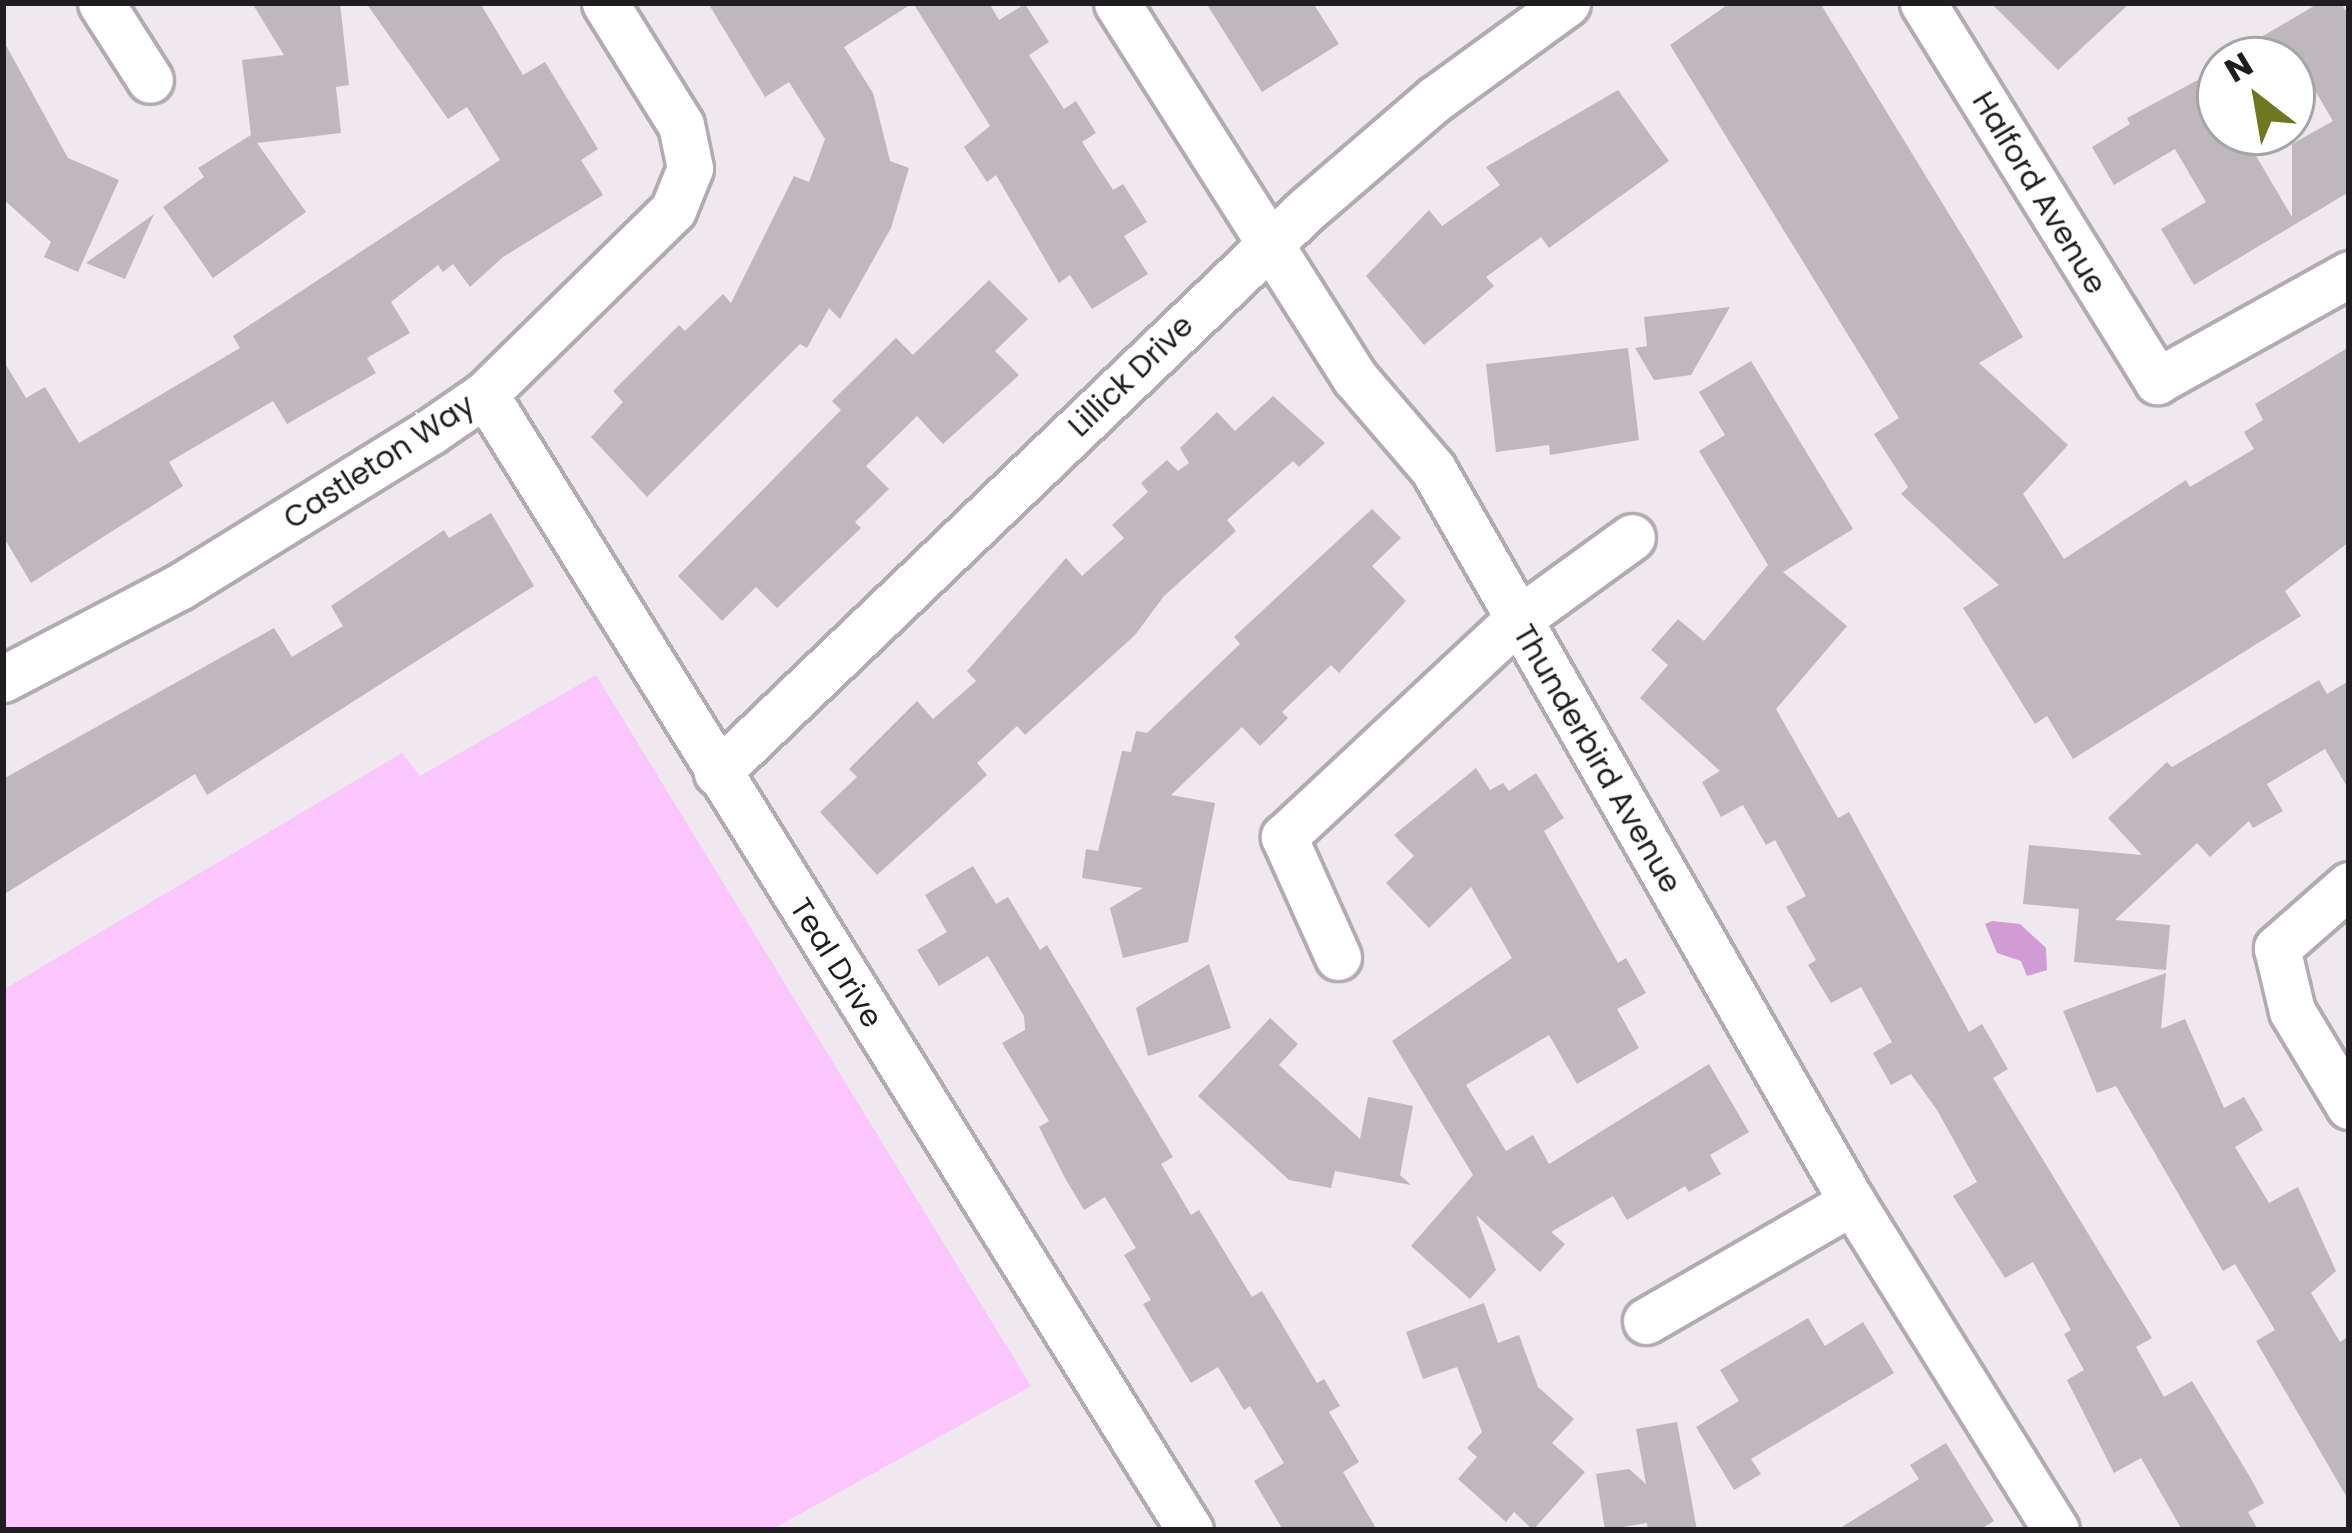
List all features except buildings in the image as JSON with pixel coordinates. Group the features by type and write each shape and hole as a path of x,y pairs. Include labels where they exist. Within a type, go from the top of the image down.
{"street":[{"path":"101,3 150,80"},
{"name":"Castleton Way","path":"3,679 179,586 485,394 673,210 690,168 680,125 605,3"},
{"name":"Thunderbird Avenue","path":"1118,3 1355,378 1433,469 1852,1202 2056,1530"},
{"name":"Lillick Drive","path":"717,773 1268,246 1435,99 1567,3"},
{"name":"Halford Avenue","path":"1923,3 2157,381 2349,274"},
{"name":"Teal Drive","path":"485,394 1190,1530"},
{"path":"1338,957 1284,837 1516,621 1632,536"},
{"path":"2349,885 2278,948 2292,1011 2349,1106"},
{"path":"1646,1321 1852,1202"}],"shaded area":[{"path":"596,675 1031,1386 771,1530 3,1530 3,990 402,753 420,776"},
{"path":"1985,924 2020,924 2046,948 2047,970 2027,976 2021,961 1997,953"}]}
